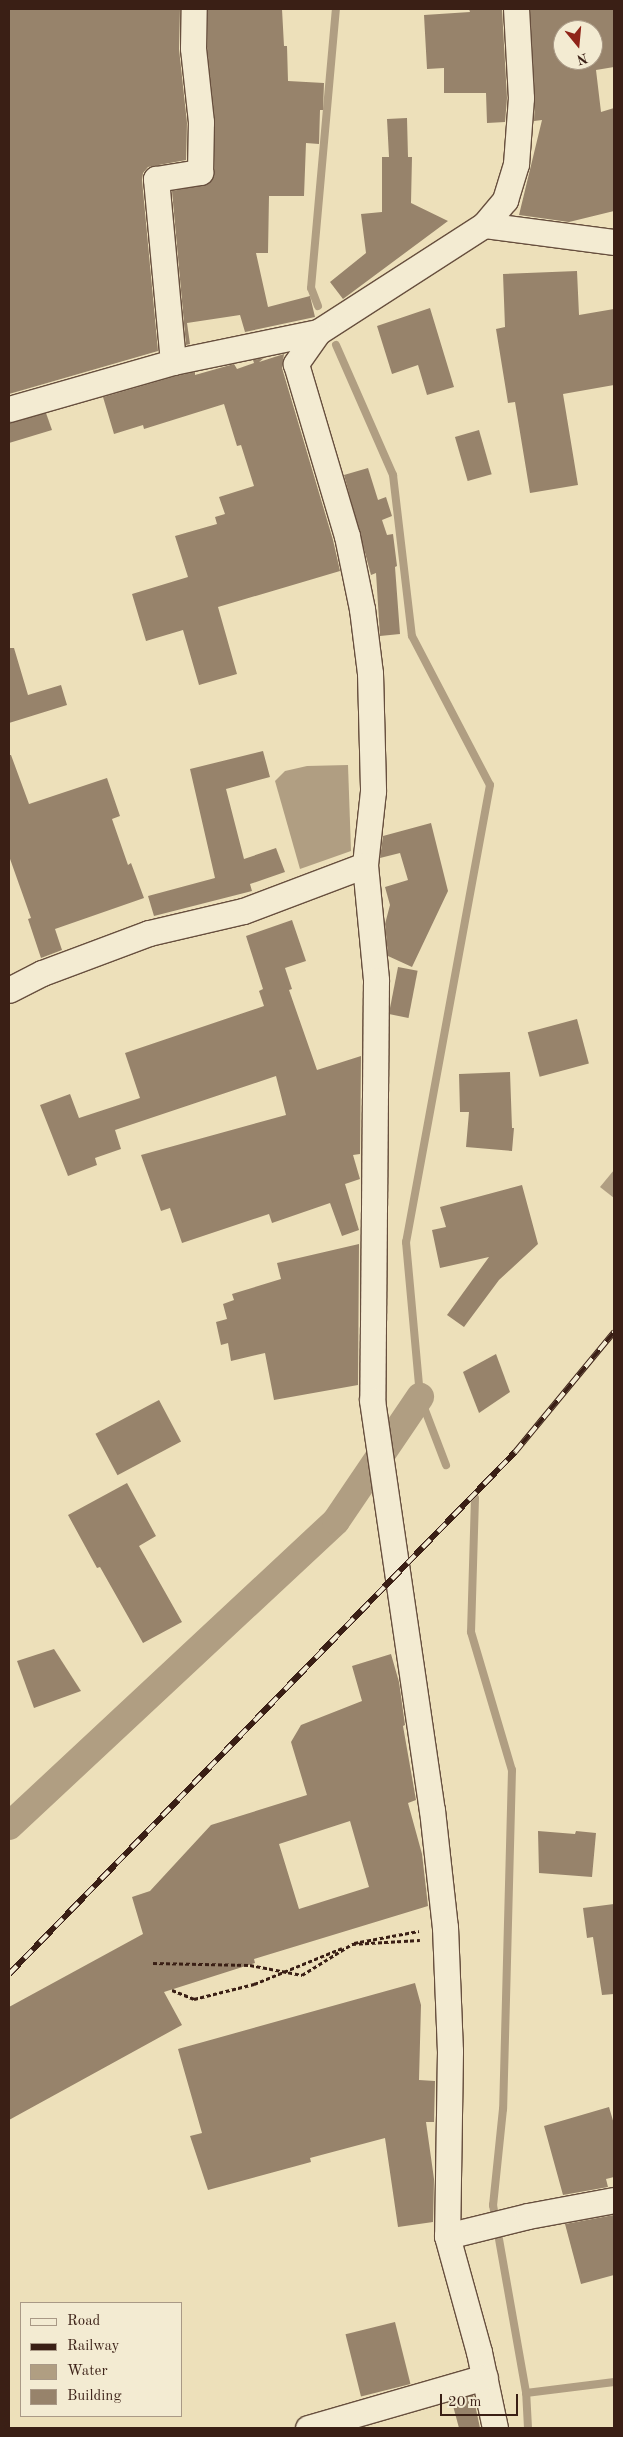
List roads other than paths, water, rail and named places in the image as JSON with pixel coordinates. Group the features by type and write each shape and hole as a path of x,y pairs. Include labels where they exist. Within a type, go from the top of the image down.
{"street":[{"path":"173,362 156,179 200,172 201,122 193,48 194,9"},
{"path":"9,409 173,362 318,332 484,225 505,200 516,164 521,98 516,9"},
{"path":"484,225 614,242"},
{"path":"318,332 296,364 347,536 362,609 370,673 373,791 365,865 376,980 372,1400 432,1810 445,1932 450,2051 447,2236 485,2377 495,2428"},
{"path":"9,990 42,973 149,933 243,911 365,865"},
{"path":"447,2236 528,2216 614,2200"},
{"path":"308,2428 485,2377"}],"water":[{"path":"348,765 351,851 300,869 275,781 285,771 307,766"},
{"path":"614,1170 614,1198 600,1187"}],"waterway":[{"path":"318,306 311,288 336,9"},
{"path":"336,345 393,475 412,636 490,785 406,1242 420,1397 446,1465"},
{"path":"9,1826 336,1521 420,1397"},
{"path":"475,1498 471,1632 512,1770 503,2109 493,2205 526,2393"},
{"path":"528,2428 526,2393 614,2382"}],"railway":[{"path":"9,1974 515,1452 614,1332"}]}
